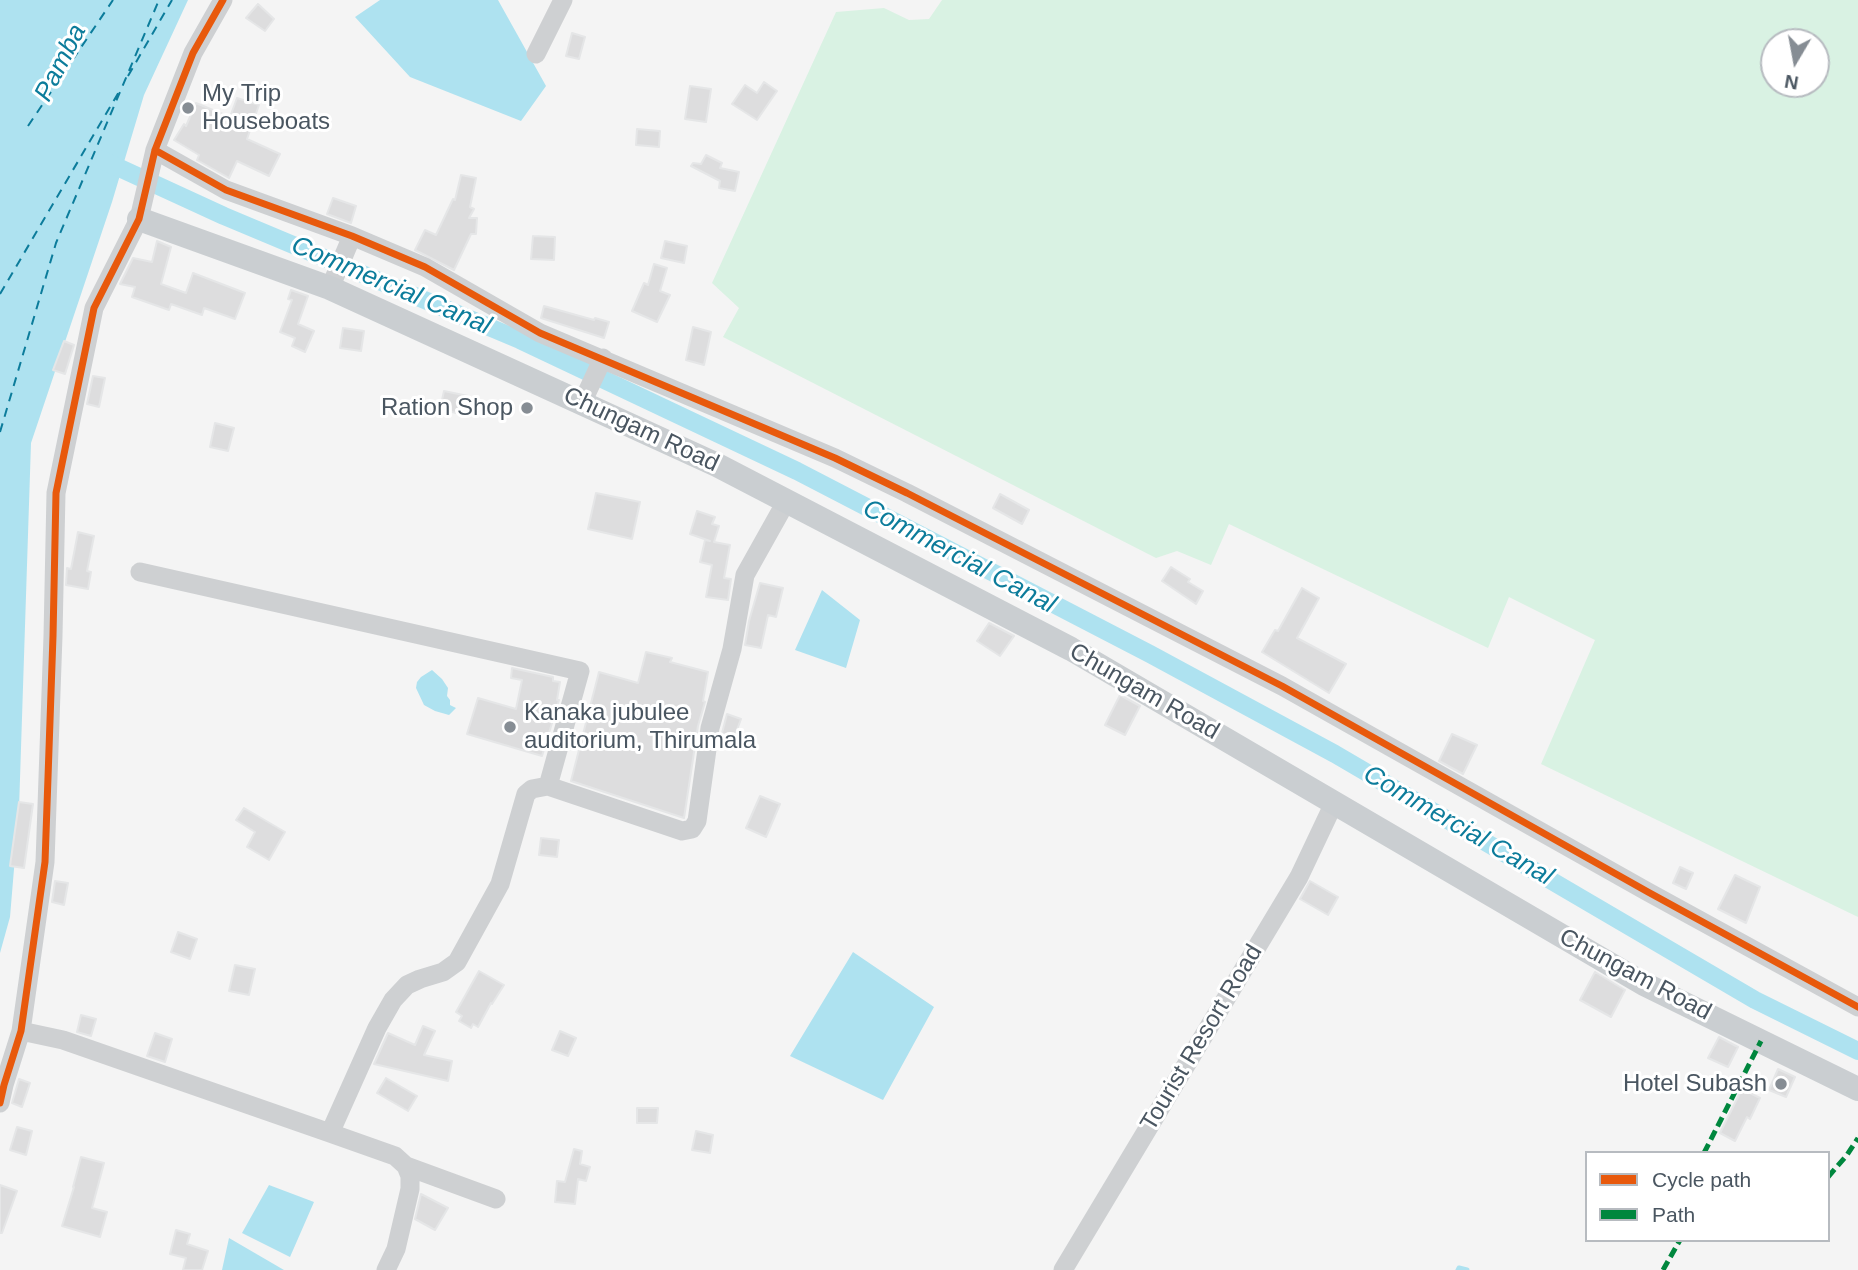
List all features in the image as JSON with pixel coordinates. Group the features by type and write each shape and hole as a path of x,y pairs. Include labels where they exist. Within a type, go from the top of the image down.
{"main road":[{"name":"Chungam Road","path":"141,213 330,288 717,465 787,500 1071,649 1644,984 1858,1088"}],"street":[{"path":"0,1103 21,1031 45,862 56,493 94,308 141,213 155,153 193,53 223,0"},
{"path":"536,54 563,0"},
{"path":"155,153 226,190 352,236 425,267 540,333 835,458 907,493 1270,680 1858,1007"},
{"path":"330,288 352,236"},
{"path":"582,403 603,358"},
{"path":"331,1133 377,1028 393,1000 407,985 443,972 457,962 500,884 526,794 533,789 548,786 682,831 692,829 697,821 710,728 732,649 745,575 787,500"},
{"path":"140,572 580,671 548,786"},
{"name":"Tourist Resort Road","path":"1063,1270 1299,877 1334,803"},
{"path":"21,1031 56,1038 331,1133 395,1156 406,1166 496,1199"},
{"path":"386,1270 396,1249 410,1189 410,1176 406,1166"}],"green space":[{"path":"942,0 1858,0 1858,917 1541,764 1595,640 1509,597 1488,648 1229,524 1211,565 1177,551 1156,558 723,337 739,308 712,283 836,12 884,8 909,20 929,19"}],"water":[{"name":"Pamba","path":"0,0 188,0 144,95 112,202 31,443 19,809 10,917 0,953"},
{"path":"380,0 498,0 546,86 521,121 410,77 355,17"},
{"path":"822,590 860,620 846,668 795,650"},
{"path":"432,670 448,688 450,705 456,708 449,715 424,705 416,688 421,677"},
{"path":"853,952 934,1007 883,1100 790,1056"},
{"path":"269,1185 314,1202 290,1257 242,1233"},
{"path":"229,1238 284,1270 222,1270"}],"building":[{"path":"258,4 274,19 265,31 246,18"},
{"path":"572,33 585,37 579,59 566,56"},
{"path":"764,82 777,91 757,120 732,104 745,85 757,93"},
{"path":"690,86 711,89 706,122 685,119"},
{"path":"237,98 259,105 247,139 280,154 269,176 237,161 229,178 197,160 199,155 174,140 184,124 186,126 196,103 230,117"},
{"path":"637,129 660,131 659,147 636,145"},
{"path":"706,155 722,163 720,168 739,172 735,191 719,188 720,181 691,166 693,163 701,164"},
{"path":"461,175 476,178 470,207 474,209 469,218 477,218 476,234 471,234 454,270 415,250 425,230 436,235 453,199 455,200"},
{"path":"333,198 356,206 351,223 327,214"},
{"path":"533,236 555,237 554,260 531,259"},
{"path":"157,241 171,247 161,284 186,293 193,273 245,293 235,319 204,308 202,315 171,304 169,310 132,297 135,287 120,284 133,258 152,262"},
{"path":"665,241 687,246 684,263 661,258"},
{"path":"654,264 667,268 660,291 670,295 657,322 632,311 644,283 648,285"},
{"path":"291,290 308,296 298,324 314,331 305,352 292,346 295,338 280,332 292,300 288,299"},
{"path":"544,306 609,322 604,338 541,318"},
{"path":"693,327 711,332 704,365 686,360"},
{"path":"343,328 364,331 361,351 340,348"},
{"path":"64,341 74,345 65,374 53,370"},
{"path":"93,376 105,378 99,407 87,404"},
{"path":"444,391 468,396 464,415 440,409"},
{"path":"215,423 234,428 228,451 210,447"},
{"path":"596,493 640,502 632,539 588,529"},
{"path":"1000,494 1029,510 1022,524 993,508"},
{"path":"697,511 715,517 712,524 719,526 714,542 730,545 724,578 731,579 728,600 706,597 712,565 700,562 705,540 710,541 690,534"},
{"path":"78,532 94,536 87,571 91,572 88,589 66,585 67,568 71,569"},
{"path":"1171,567 1203,591 1196,604 1162,581"},
{"path":"760,583 783,588 776,617 768,615 761,648 745,645"},
{"path":"1302,588 1319,598 1297,638 1346,664 1329,693 1262,652 1275,630 1278,631"},
{"path":"989,623 1014,636 1000,656 977,641"},
{"path":"646,652 672,658 670,662 708,672 684,818 571,781 599,672 638,683"},
{"name":"Kanaka jubulee auditorium, Thirumala","path":"512,668 553,677 553,681 560,682 559,700 542,756 467,734 478,698 516,709 522,680 511,678"},
{"path":"1120,695 1140,706 1125,735 1105,725"},
{"path":"727,714 741,719 734,738 722,733"},
{"path":"1452,734 1477,745 1463,774 1439,761"},
{"path":"760,796 780,804 766,837 746,828"},
{"path":"19,802 33,804 24,868 10,866"},
{"path":"244,808 285,832 269,860 247,847 255,832 236,820"},
{"path":"541,838 559,840 557,857 539,855"},
{"path":"1680,867 1693,873 1686,889 1673,883"},
{"path":"1735,875 1760,887 1746,923 1718,909"},
{"path":"55,881 68,883 64,905 52,902"},
{"path":"1310,881 1338,897 1328,915 1300,899"},
{"path":"178,932 197,939 190,959 171,952"},
{"path":"235,965 255,969 249,995 229,991"},
{"path":"479,971 504,985 478,1027 473,1024 471,1028 459,1021 462,1016 456,1012"},
{"path":"1595,972 1625,990 1611,1017 1580,1000"},
{"path":"81,1015 96,1019 91,1036 77,1032"},
{"path":"423,1026 435,1031 424,1055 452,1061 448,1081 374,1064 388,1033 415,1045"},
{"path":"560,1031 576,1038 568,1056 552,1050"},
{"path":"155,1033 172,1039 165,1062 147,1056"},
{"path":"1719,1037 1738,1047 1728,1067 1708,1058"},
{"path":"1778,1069 1795,1077 1786,1097 1769,1090"},
{"path":"386,1078 417,1096 408,1111 377,1093"},
{"path":"19,1079 30,1083 22,1107 12,1103"},
{"path":"1742,1089 1760,1098 1735,1141 1720,1133"},
{"path":"637,1108 658,1108 657,1123 637,1123"},
{"path":"17,1127 32,1131 26,1155 10,1150"},
{"path":"696,1131 713,1135 710,1153 692,1150"},
{"path":"574,1149 582,1151 580,1164 590,1167 586,1181 578,1179 575,1204 555,1202 557,1181 565,1182"},
{"path":"81,1157 104,1163 92,1208 107,1212 100,1237 62,1226"},
{"path":"0,1185 17,1191 2,1233 0,1233"},
{"path":"421,1194 448,1208 435,1230 415,1219"},
{"path":"176,1230 190,1234 187,1244 208,1251 202,1270 183,1270 186,1258 170,1254"}],"waterway":[{"name":"Commercial Canal","path":"100,159 224,216 520,340 797,471 1150,654 1335,754 1755,1000 1858,1051"},
{"path":"1458,1270 1467,1270"}],"ferry route":[{"path":"28,126 113,0"},
{"path":"0,432 56,243 159,0"},
{"path":"128,76 172,0"},
{"path":"0,294 120,90"}],"marked path":[{"path":"1705,1151 1761,1041"},
{"path":"1830,1175 1858,1138"},
{"path":"1663,1270 1679,1242"}],"cycle path":[{"path":"0,1103 21,1031 45,862 56,493 94,308 139,219 155,150 193,53 223,0"},
{"path":"155,150 226,190 352,236 425,267 540,333 835,458 907,493 1282,686 1858,1007"}],"place":[{"name":"My Trip Houseboats","path":"188,108"},
{"name":"Ration Shop","path":"527,408"},
{"name":"Kanaka jubulee auditorium, Thirumala","path":"510,727"},
{"name":"Hotel Subash","path":"1781,1084"}]}
